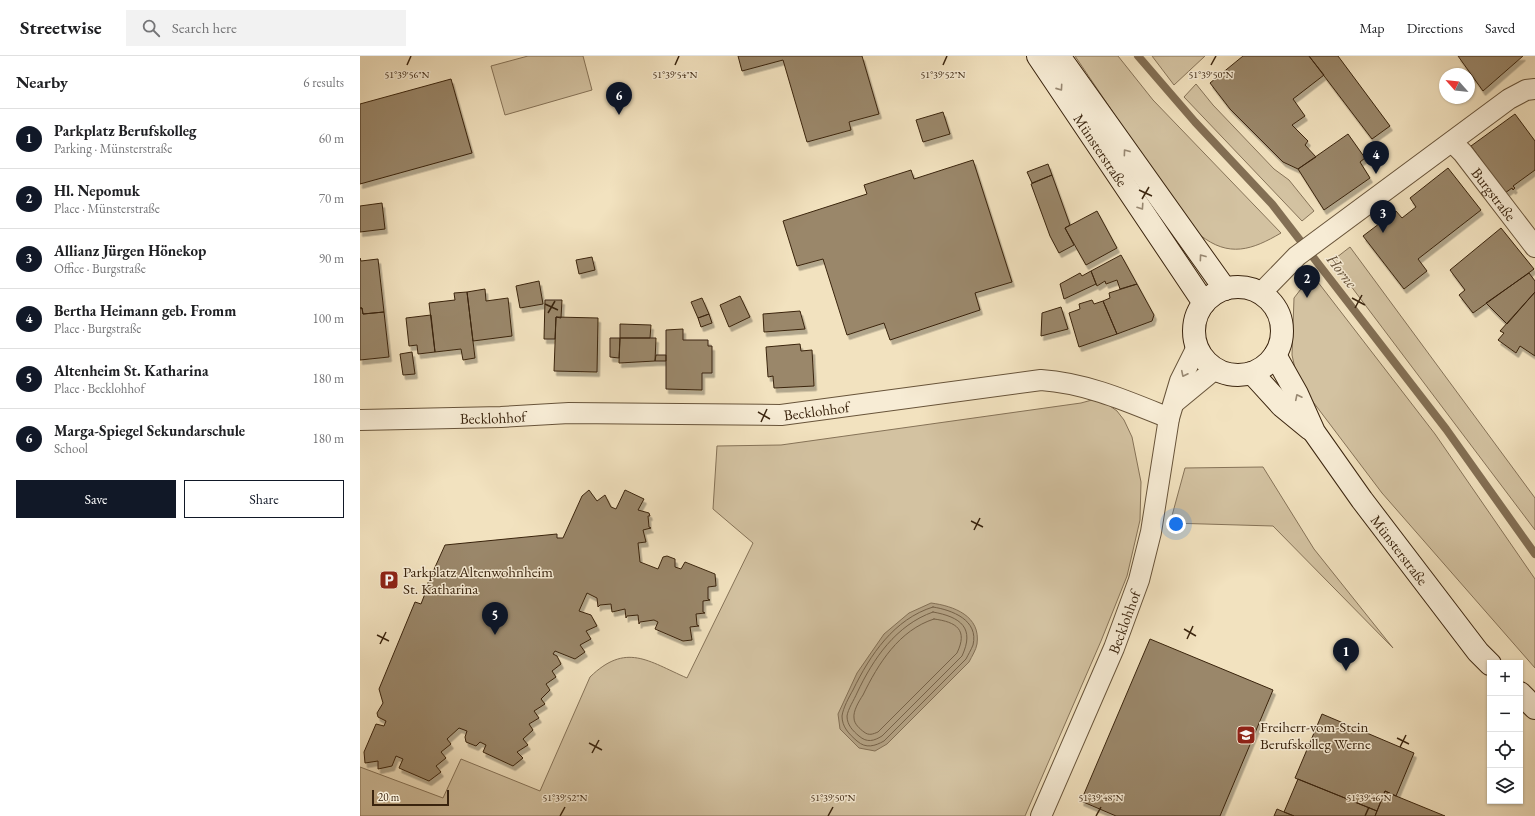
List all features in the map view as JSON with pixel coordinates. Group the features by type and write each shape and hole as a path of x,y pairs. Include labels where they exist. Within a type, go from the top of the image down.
{"main road":[{"name":"Münsterstraße","path":"1038,56 1204,303"},
{"name":"Münsterstraße","path":"1059,56 1224,289"},
{"path":"1237,287 1249,288 1261,293 1271,301 1278,311 1282,323 1282,335 1279,348 1275,355 1263,367 1252,373 1234,374 1215,369 1206,361 1197,347 1195,326 1198,314 1204,303 1224,289 1237,287"},
{"name":"Münsterstraße","path":"1275,355 1297,394 1314,432 1362,500 1478,652 1487,661"},
{"name":"Münsterstraße","path":"1252,373 1282,406 1314,432"},
{"path":"1523,696 1535,708"}],"street":[{"path":"1261,293 1297,256 1336,226 1509,99 1526,90 1535,89"},
{"name":"Burgstraße","path":"1452,142 1463,153 1535,247"},
{"name":"Becklohhof","path":"1041,816 1114,648 1139,580 1151,532 1172,410 1180,382 1197,347"},
{"path":"1172,410 1215,369"},
{"name":"Becklohhof","path":"360,420 501,417 569,413 781,415 1041,380 1064,382 1172,410"}],"shaded area":[{"path":"528,56 583,56 592,90 505,115 491,66"},
{"path":"1075,56 1118,56 1153,100 1281,233 1260,244 1240,249 1221,247 1200,235 1125,130"},
{"path":"1152,56 1205,56 1174,85"},
{"path":"1196,84 1213,105 1274,169 1289,180 1314,211 1302,221 1184,97"},
{"path":"1350,247 1535,498 1535,530 1332,261"},
{"path":"1314,277 1435,434 1535,579 1535,668 1382,493 1298,382 1292,355 1294,298 1304,285"},
{"path":"1099,398 1117,411 1124,420 1132,437 1141,482 1140,520 1127,576 1101,641 1025,816 360,816 360,767 443,798 461,759 540,791 590,677 603,666 615,660 626,657 637,658 649,661 687,678 753,543 713,509 717,446 781,445 1081,403"},
{"path":"1263,467 1314,549 1393,648 1273,526 1170,523 1185,468"}],"water":[{"path":"931,603 940,604 957,610 970,620 975,626 977,634 977,644 974,653 969,662 887,744 875,751 859,748 840,729 838,714 857,673 884,634 909,613"}],"building":[{"path":"738,56 862,56 879,114 849,122 851,130 807,142 783,60 742,71"},
{"path":"1243,56 1309,56 1324,75 1293,99 1305,116 1292,125 1308,141 1305,145 1316,157 1298,169 1283,162 1230,109 1210,83"},
{"path":"1309,56 1338,56 1390,126 1372,139"},
{"path":"1458,56 1523,56 1483,91 1475,80 1475,68 1467,68"},
{"path":"451,79 472,153 360,184 360,104"},
{"path":"943,112 950,134 923,142 916,120"},
{"path":"1515,114 1535,141 1535,170 1513,186 1515,188 1513,190 1512,188 1505,193 1471,146"},
{"path":"1348,134 1365,158 1360,162 1370,178 1324,210 1298,169"},
{"path":"973,160 1012,282 975,293 980,310 890,340 884,323 847,335 823,259 797,266 783,221 867,194 864,185 911,170 914,179"},
{"path":"1048,164 1052,175 1032,183 1027,172"},
{"path":"1448,168 1481,210 1418,259 1427,271 1404,289 1363,236 1396,211 1402,218 1416,207 1410,198"},
{"path":"1052,175 1070,225 1065,228 1074,245 1059,253 1050,236 1031,184"},
{"path":"382,203 385,229 360,232 360,206"},
{"path":"1097,211 1117,248 1086,265 1065,228"},
{"path":"1501,228 1534,269 1473,313 1459,295 1465,290 1450,270"},
{"path":"1121,255 1137,284 1120,289 1117,280 1106,284 1105,281 1097,286 1091,271"},
{"path":"592,257 595,270 579,274 576,260"},
{"path":"360,258 361,261 378,259 384,312 363,314 362,308 360,308"},
{"path":"1091,271 1096,284 1064,299 1060,284 1080,273 1082,276"},
{"path":"1529,273 1535,281 1535,292 1507,324 1486,303"},
{"path":"539,281 543,304 520,308 516,286"},
{"path":"1137,284 1154,315 1152,321 1117,334 1103,301 1110,298 1109,293"},
{"path":"485,289 486,301 508,298 512,336 473,341 467,292"},
{"path":"467,292 475,358 463,360 461,349 435,352 429,303 455,300 454,293"},
{"path":"1535,292 1535,356 1520,346 1516,353 1498,340 1504,333 1500,331"},
{"path":"740,296 750,317 729,327 720,305"},
{"path":"702,298 709,314 698,318 691,302"},
{"path":"545,300 562,300 561,318 556,317 555,339 544,339"},
{"path":"1092,300 1094,304 1103,301 1117,334 1079,347 1069,313 1080,309 1079,304"},
{"path":"1061,307 1068,329 1041,336 1042,313"},
{"path":"360,308 362,308 363,314 384,312 389,357 360,360"},
{"path":"800,311 805,329 764,332 763,314"},
{"path":"709,314 712,323 701,327 698,318"},
{"path":"431,315 435,352 418,354 417,345 409,346 406,318"},
{"path":"556,317 598,318 597,372 554,371"},
{"path":"620,324 651,325 650,338 620,338"},
{"path":"683,329 683,340 708,340 708,346 712,346 712,373 702,373 702,390 666,389 666,330"},
{"path":"610,338 620,338 619,358 610,357"},
{"path":"620,338 656,338 655,361 619,363"},
{"path":"800,344 801,351 812,350 814,386 774,388 773,376 768,377 766,347"},
{"path":"412,352 415,374 403,375 400,354"},
{"path":"656,355 666,355 666,361 655,361"},
{"path":"589,490 597,501 605,495 611,507 616,509 625,490 644,499 638,510 649,513 649,527 651,528 643,530 646,542 638,543 640,562 658,569 663,557 667,556 675,559 675,567 681,569 685,562 715,574 716,586 708,587 708,599 710,600 703,601 703,612 705,613 696,614 697,625 699,626 690,627 692,640 683,641 655,629 658,622 654,620 640,622 639,624 638,615 627,616 626,618 625,609 612,612 611,604 600,605 598,607 597,598 587,593 579,611 591,615 597,626 586,631 591,639 580,645 585,652 575,659 555,651 553,654 557,656 561,664 552,671 556,677 546,684 550,690 541,699 545,704 534,711 539,718 529,724 533,730 523,739 528,745 517,752 523,758 513,766 483,752 486,745 480,742 476,746 466,742 465,737 467,731 459,728 447,739 451,744 441,752 446,758 436,766 441,772 429,781 399,768 403,759 396,756 392,766 378,769 378,761 365,763 364,752 376,724 384,726 386,721 378,717 377,713 383,703 379,689 415,602 421,604 428,586 427,585 445,545 557,534 557,538 563,538 582,496"},
{"path":"1150,639 1273,690 1220,816 1116,816 1081,801"},
{"path":"1322,714 1414,753 1396,796 1385,791 1377,811 1295,778"},
{"path":"1298,779 1377,811 1375,816 1294,816 1284,812"},
{"path":"1385,791 1396,796 1445,816 1375,816"},
{"path":"1277,809 1284,812 1294,816 1274,816"}],"waterway":[{"name":"Horne","path":"1138,56 1195,122 1272,204 1446,429 1535,554"}],"place":[{"name":"Marga-Spiegel Sekundarschule","path":"619,115"},
{"name":"Bertha Heimann geb. Fromm","path":"1376,174"},
{"name":"Allianz Jürgen Hönekop","path":"1383,233"},
{"name":"Hl. Nepomuk","path":"1307,298"},
{"name":"Parkplatz Altenwohnheim St. Katharina","path":"389,580"},
{"name":"Altenheim St. Katharina","path":"495,635"},
{"name":"Parkplatz Berufskolleg","path":"1346,671"},
{"name":"Freiherr-vom-Stein Berufskolleg Werne","path":"1246,735"}]}
